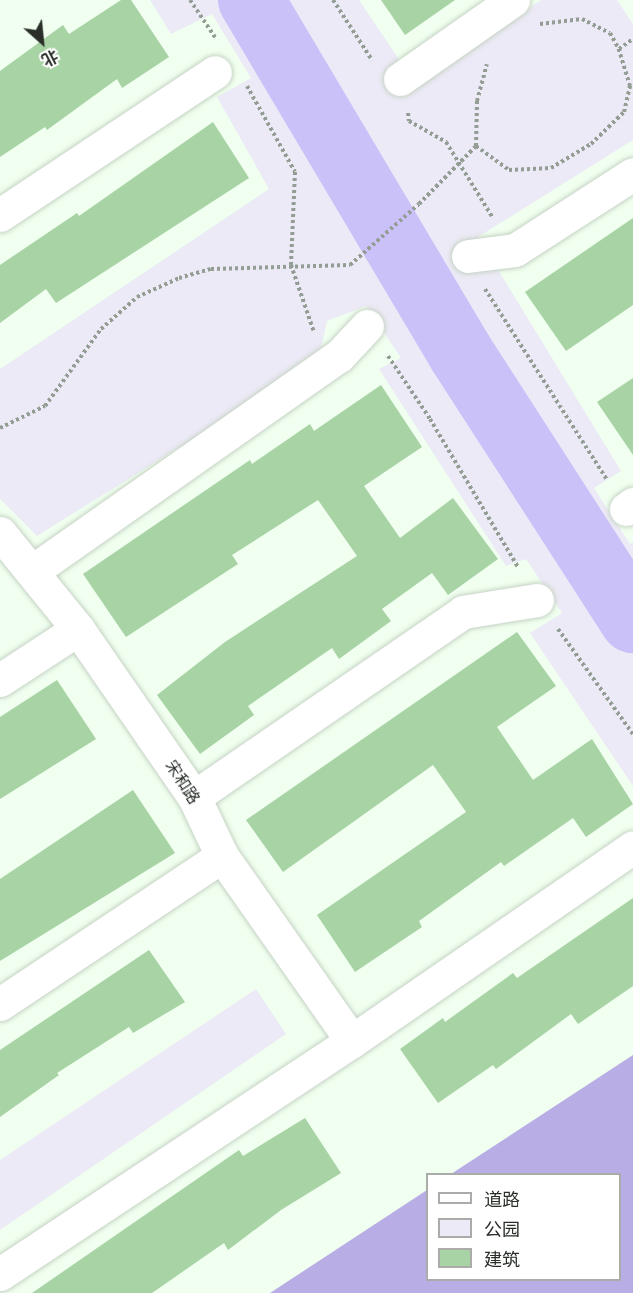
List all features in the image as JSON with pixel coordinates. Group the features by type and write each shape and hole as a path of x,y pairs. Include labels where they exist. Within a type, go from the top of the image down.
{"street":[{"path":"400,79 513,0"},
{"path":"0,215 215,72"},
{"path":"468,256 515,250 633,174"},
{"path":"34,570 339,357 367,326"},
{"name":"宋和路","path":"0,533 34,570 78,629 194,796 222,856 352,1041"},
{"path":"194,796 463,612 537,600"},
{"path":"0,680 78,629"},
{"path":"0,1274 352,1041 633,847"},
{"path":"0,1004 222,856"}],"path":[{"path":"190,0 218,42 215,72 244,80 295,172 291,265 312,330 339,357"},
{"path":"333,0 377,68 400,79 409,120 446,142 515,250"},
{"path":"476,146 509,170 551,168 591,144 624,112 630,86 619,49 610,33 582,19 547,20 531,30"},
{"path":"619,49 633,39"},
{"path":"0,428 45,406 101,329 137,297 179,278 211,269 350,265 419,204 476,146 477,101 485,66 491,58"},
{"path":"468,256 511,333 630,507"},
{"path":"367,326 430,419 537,600 633,734"}],"green space":[{"path":"150,0 359,0 417,86 541,0 617,0 633,24 633,140 478,237 621,471 594,488 630,544 633,542 633,786 530,633 562,613 526,559 506,566 379,369 401,358 366,306 327,321 318,361 37,536 0,499 0,369 269,189 217,97 251,78 212,14 171,34"},
{"path":"256,989 286,1034 0,1230 0,1160"}],"shaded area":[{"path":"633,1055 633,1293 270,1293 426,1191 426,1281 621,1281 621,1173 453,1173"}],"building":[{"path":"121,0 131,0 169,57 122,88 117,79 47,130 45,127 0,157 0,71 63,25 69,34"},
{"path":"381,0 455,0 405,35"},
{"path":"213,122 249,178 56,303 46,289 0,323 0,265 77,213 79,216"},
{"path":"633,218 633,305 566,351 525,292"},
{"path":"633,378 633,455 597,402"},
{"path":"381,385 422,447 364,486 400,538 453,498 498,559 448,595 432,573 382,609 391,621 339,659 332,648 248,706 254,715 200,754 157,695 225,642 357,556 318,500 232,555 238,564 126,637 83,574 250,460 252,464 310,424 314,431"},
{"path":"517,632 556,686 497,727 533,780 592,739 633,804 586,837 573,818 504,866 501,862 419,921 422,927 355,972 317,915 466,812 433,765 283,872 246,820"},
{"path":"57,680 96,739 0,799 0,717"},
{"path":"133,790 175,853 0,961 0,879"},
{"path":"633,898 633,986 578,1024 571,1014 496,1069 493,1065 438,1103 400,1049 443,1018 445,1022 513,973 517,978"},
{"path":"149,950 185,1002 133,1033 129,1027 57,1073 59,1075 0,1117 0,1050"},
{"path":"305,1118 341,1173 281,1210 228,1250 224,1243 152,1293 32,1293 239,1150 243,1156"}],"waterway":[{"path":"251,0 460,352 633,620"}]}
